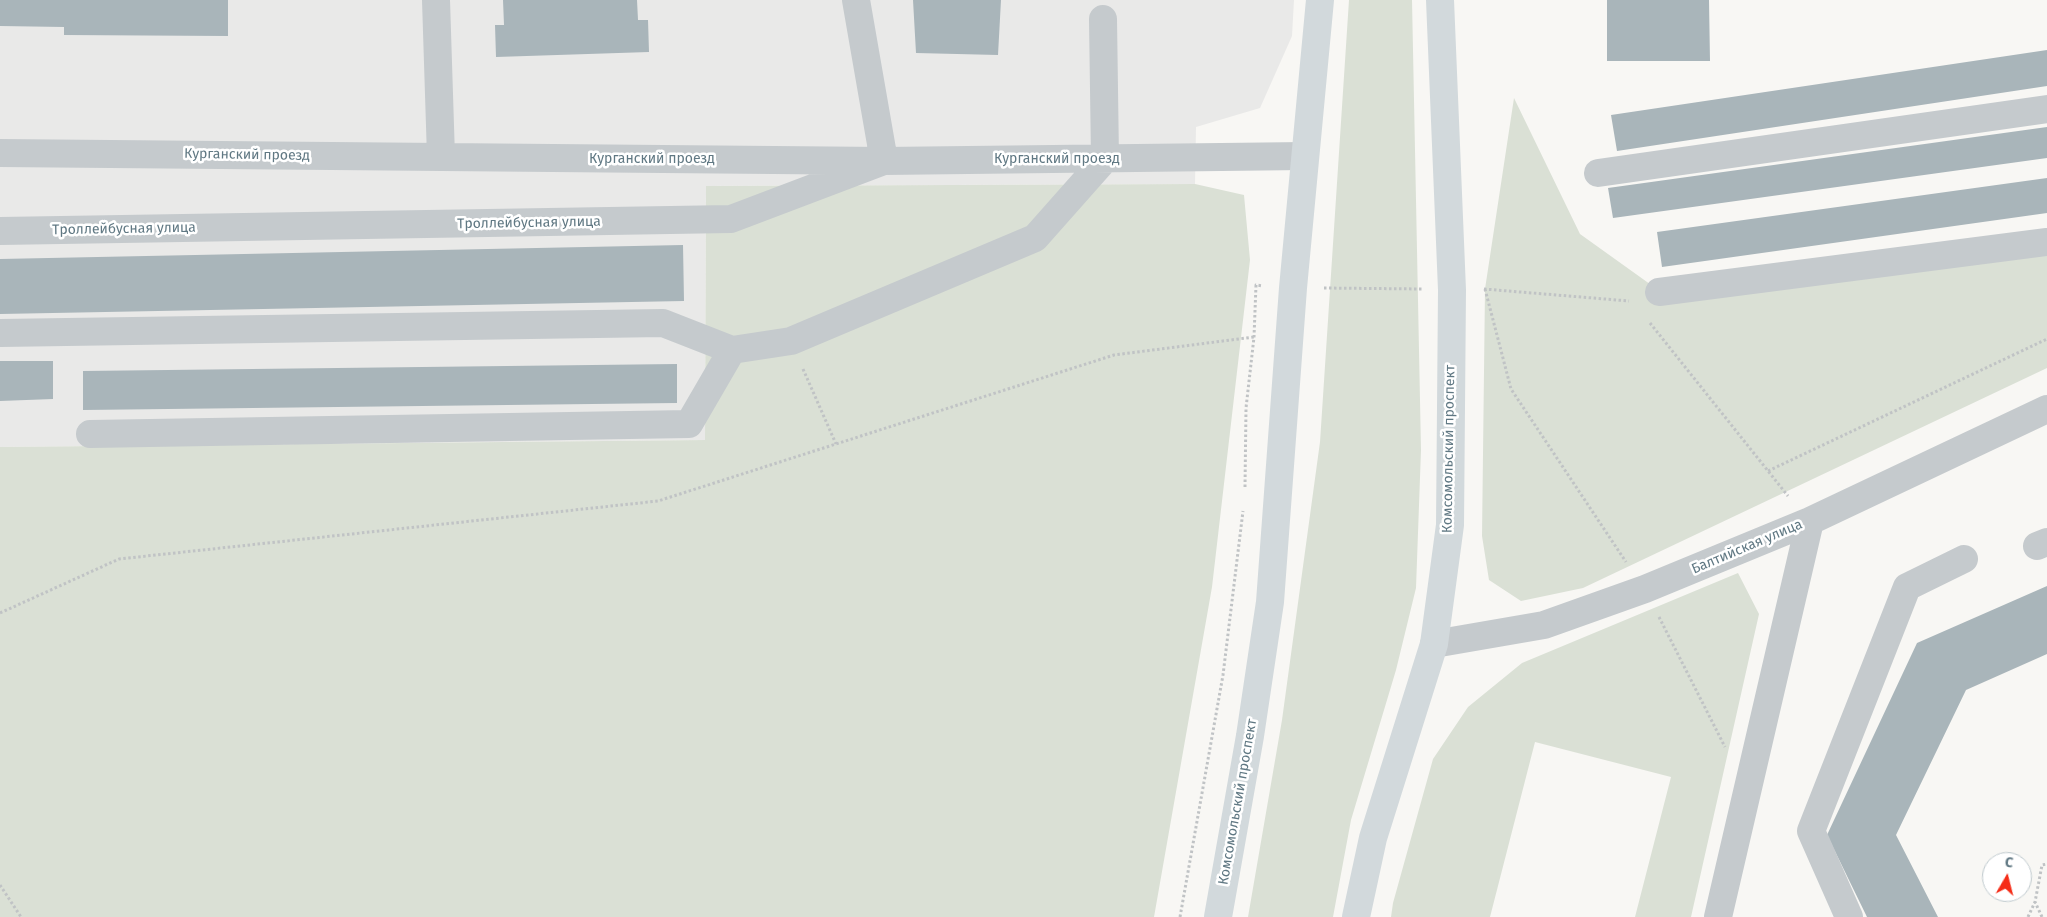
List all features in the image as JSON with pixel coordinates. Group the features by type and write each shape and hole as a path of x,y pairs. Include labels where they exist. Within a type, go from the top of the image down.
{"main road":[{"name":"Комсомольский проспект","path":"1218,917 1250,736 1270,602 1293,288 1320,0"},
{"name":"Комсомольский проспект","path":"1356,917 1373,838 1434,644 1450,525 1452,290 1440,0"}],"street":[{"path":"436,0 441,157"},
{"path":"856,0 884,161"},
{"path":"0,333 662,323 732,350 791,341 1034,238 1104,159 1103,19"},
{"path":"1598,173 2047,109"},
{"name":"Курганский проезд","path":"0,153 884,161 1305,156"},
{"name":"Троллейбусная улица","path":"0,231 731,219 884,161"},
{"path":"1659,292 2047,242"},
{"path":"90,434 689,424 732,350"},
{"name":"Балтийская улица","path":"1434,644 1544,625 1644,589 1810,521 2047,410"},
{"path":"1718,917 1810,521"},
{"path":"1849,917 1811,831 1907,587 1964,559"}],"path":[{"path":"1245,489 1246,408 1254,337 1256,285 1293,288 1484,289 1632,301"},
{"path":"1484,289 1511,389 1644,589 1726,749"},
{"path":"1645,316 1768,472 1810,521"},
{"path":"0,613 119,558 658,501 1114,355 1254,337"},
{"path":"1768,472 2047,338"},
{"path":"791,341 836,444"},
{"path":"1180,917 1223,675 1243,508"},
{"path":"2028,917 2035,902 2042,866 2047,864"},
{"path":"0,885 21,917"},
{"path":"2035,902 2042,917"}],"shaded area":[{"path":"0,0 1294,0 1292,36 1260,108 1196,127 1195,184 706,186 705,440 0,447"},
{"path":"1349,0 1412,0 1421,450 1416,588 1396,670 1351,820 1333,917 1248,917 1282,720 1320,442"},
{"path":"1514,98 1580,234 1668,297 2047,254 2047,368 1583,588 1521,601 1489,580 1482,536 1485,289"},
{"path":"1195,184 1244,195 1250,260 1212,587 1154,917 0,917 0,447 705,440 706,186"},
{"path":"1738,573 1759,614 1691,917 1635,917 1671,777 1535,742 1490,917 1391,917 1393,903 1433,759 1468,707 1522,663"}],"building":[{"path":"0,0 228,0 228,36 64,35 64,27 0,26"},
{"path":"503,0 637,0 638,20 648,20 649,52 496,57 495,25 504,25"},
{"path":"913,0 1001,0 998,55 916,53"},
{"path":"1607,0 1709,0 1710,61 1607,61"},
{"path":"2047,50 2047,86 1617,151 1611,115"},
{"path":"2047,127 2047,158 1613,218 1608,188"},
{"path":"2047,178 2047,213 1662,267 1657,232"},
{"path":"683,245 684,301 0,314 0,259"},
{"path":"0,361 53,361 53,399 0,401"},
{"path":"677,364 677,403 83,410 83,371"},
{"path":"2047,586 2047,654 1966,690 1896,835 1938,917 1867,917 1827,835 1917,643"}]}
